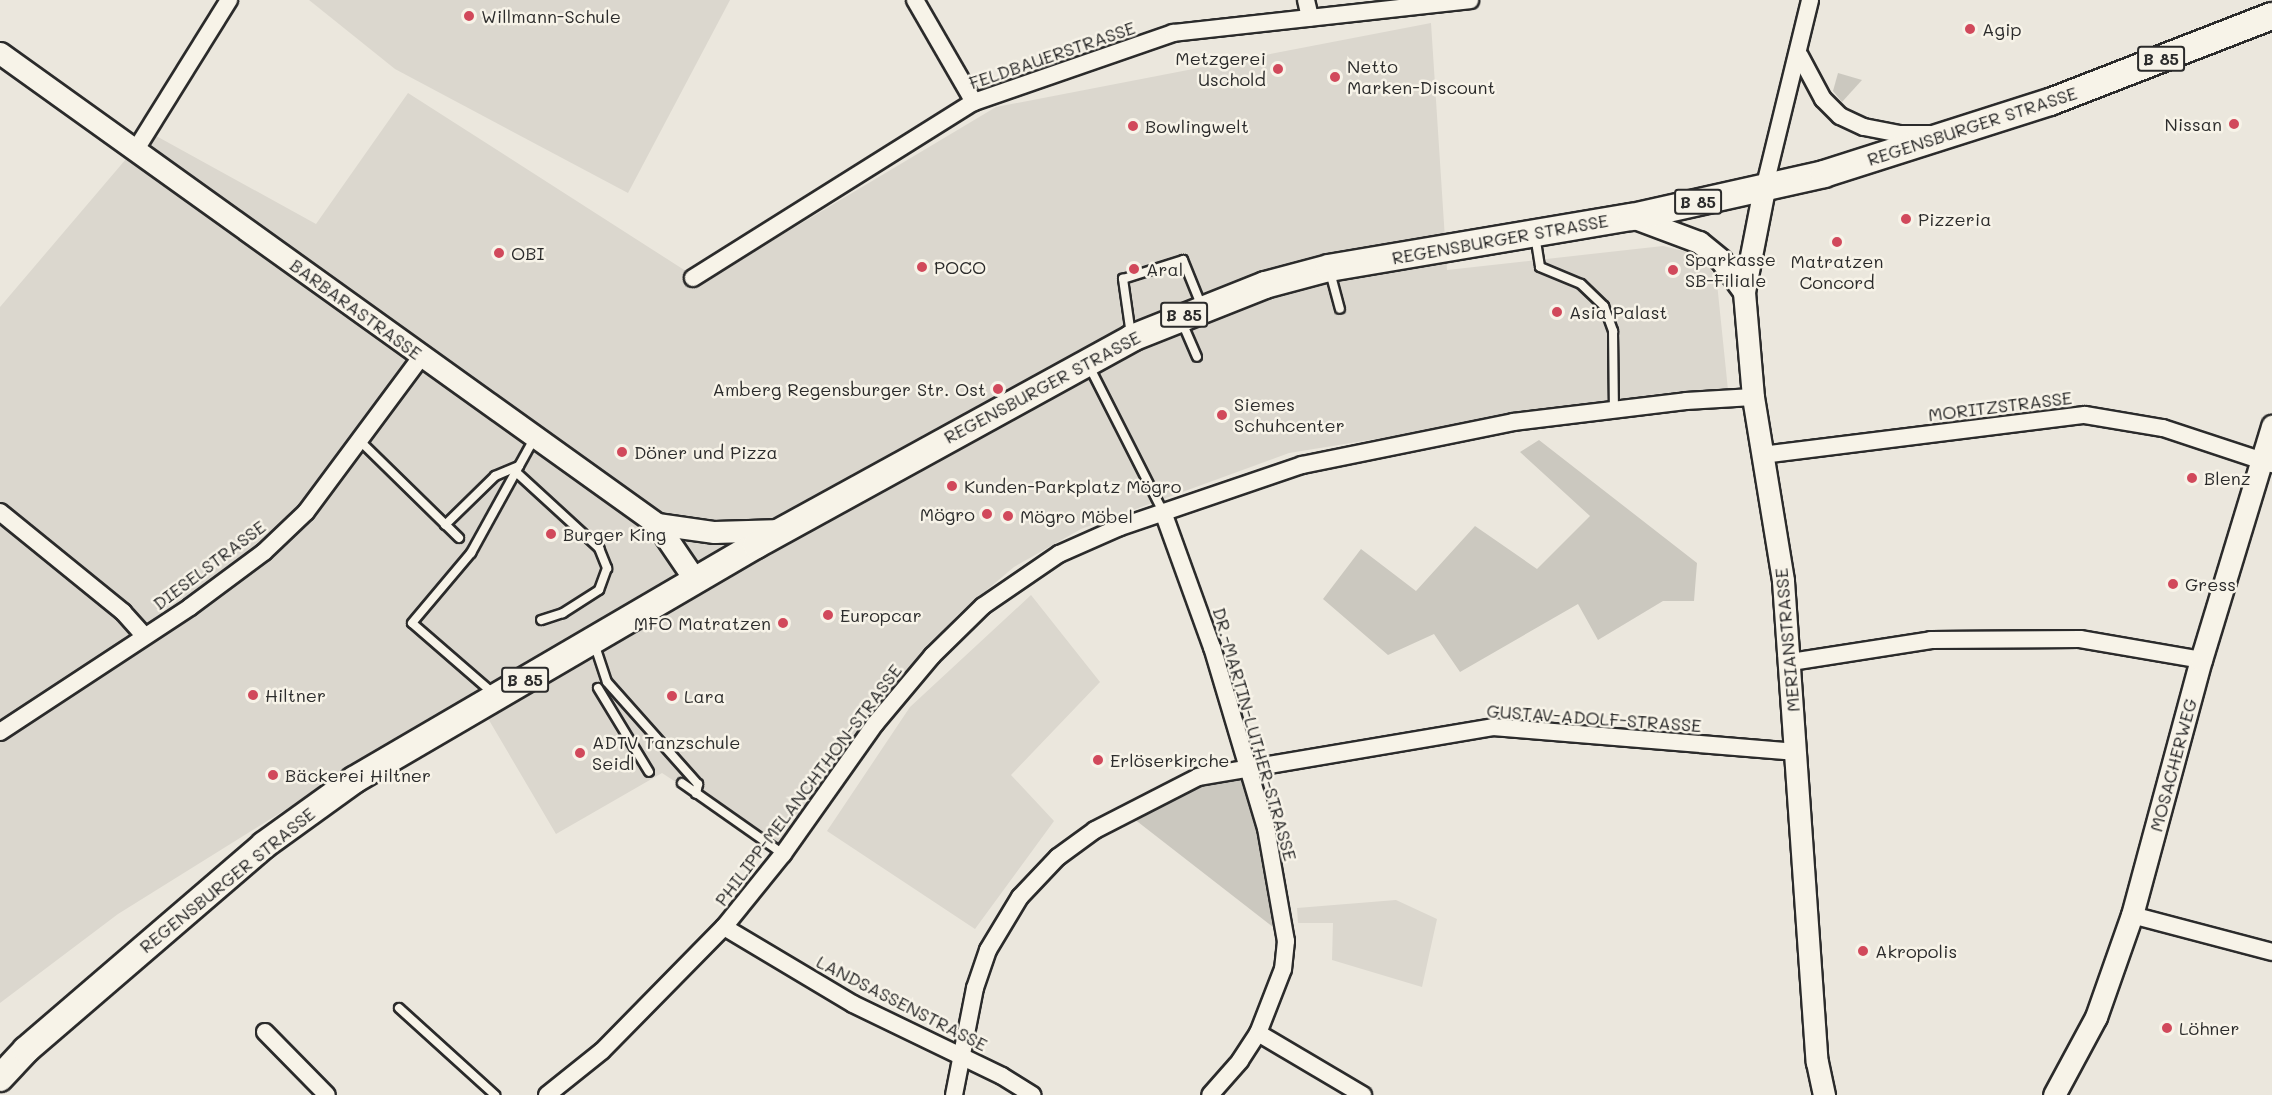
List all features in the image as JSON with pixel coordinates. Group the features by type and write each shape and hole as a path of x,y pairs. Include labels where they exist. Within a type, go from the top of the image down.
{"main road":[{"name":"REGENSBURGER STRASSE","path":"0,1078 26,1050 264,845 354,780 695,580 1131,338 1191,312 1329,268 1632,217 1764,189 1954,134 2050,102 2272,16"},
{"name":"B 85","path":"0,1068 26,1050"}],"street":[{"path":"135,151 229,0"},
{"path":"915,0 974,102"},
{"path":"1306,0 1310,18"},
{"name":"FELDBAUERSTRASSE","path":"693,278 974,102 1173,33 1470,0"},
{"path":"1764,189 1800,56 1810,0"},
{"name":"BARBARASTRASSE","path":"0,53 657,524 695,580"},
{"path":"1800,56 1823,99 1840,116 1864,127 1901,134 1954,134"},
{"name":"MERIANSTRASSE","path":"1764,189 1744,292 1752,397 1783,581 1791,662 1817,1062 1824,1095"},
{"path":"1632,217 1699,242 1721,260 1744,292"},
{"name":"DIESELSTRASSE","path":"0,732 144,635 190,607 264,552 306,512 422,356"},
{"name":"PHILIPP-MELANCHTHON-STRASSE","path":"547,1095 602,1052 724,927 783,854 874,724 932,656 983,606 1059,554 1163,512 1302,465 1513,422 1752,397"},
{"name":"MORITZSTRASSE","path":"1762,455 2085,415 2163,428 2267,462"},
{"name":"MOSACHERWEG","path":"2054,1095 2096,1017 2132,915 2201,660 2267,462 2272,426"},
{"path":"0,512 123,612 144,635"},
{"name":"DR.-MARTIN-LUTHER-STRASSE","path":"1163,512 1212,647 1266,828 1286,941 1283,969 1258,1033 1240,1061 1210,1095"},
{"path":"657,524 714,532 784,530"},
{"path":"1791,662 1931,640 2080,639 2201,660"},
{"name":"GUSTAV-ADOLF-STRASSE","path":"954,1095 975,988 988,950 1020,897 1058,857 1095,830 1190,781 1247,767 1493,728 1797,752"},
{"path":"2132,915 2272,952"},
{"name":"LANDSASSENSTRASSE","path":"724,927 853,1004 962,1057 1032,1095"},
{"path":"265,1032 327,1095"},
{"path":"1258,1033 1363,1095"}],"lane":[{"path":"1535,233 1540,267 1581,284 1604,306 1613,331 1614,410"},
{"path":"1131,338 1123,279 1183,260 1197,357"},
{"path":"1329,268 1340,309"},
{"path":"1087,361 1163,512"},
{"path":"497,696 412,622 471,553 536,436"},
{"path":"359,440 459,538"},
{"path":"445,525 495,476 518,469"},
{"path":"518,469 599,548 607,568 599,590 563,613 541,620"},
{"path":"593,640 607,682 698,784 696,794"},
{"path":"598,688 649,772"},
{"path":"682,783 783,854"},
{"path":"399,1008 495,1095"}],"shaded area":[{"path":"309,0 730,0 628,193 395,69"},
{"path":"1431,23 1447,270 1663,246 1696,254 1710,267 1717,283 1728,390 1655,394 1289,453 1081,529 1014,567 957,615 868,718 776,848 662,773 556,834 473,693 118,914 0,1003 0,307 149,132 316,224 408,93 703,282 996,107"},
{"path":"1838,73 1862,80 1842,102 1833,91"},
{"path":"1539,440 1697,563 1694,601 1663,601 1598,640 1578,604 1460,672 1434,634 1388,655 1323,599 1361,549 1416,591 1475,526 1537,569 1590,516 1520,452"},
{"path":"1031,595 1100,682 1011,775 1054,821 975,929 827,831 910,707"},
{"path":"1246,771 1282,934 1129,815 1201,779"},
{"path":"1396,900 1437,919 1422,987 1332,960 1333,923 1298,923 1297,908"}],"place":[{"name":"Willmann-Schule","path":"469,16"},
{"name":"Agip","path":"1970,29"},
{"name":"Metzgerei Uschold","path":"1278,69"},
{"name":"Netto Marken-Discount","path":"1335,77"},
{"name":"Nissan","path":"2234,124"},
{"name":"Bowlingwelt","path":"1133,126"},
{"name":"Pizzeria","path":"1906,219"},
{"name":"Matratzen Concord","path":"1837,242"},
{"name":"OBI","path":"499,253"},
{"name":"POCO","path":"922,267"},
{"name":"Aral","path":"1134,269"},
{"name":"Sparkasse SB-Filiale","path":"1673,270"},
{"name":"Asia Palast","path":"1557,312"},
{"name":"Amberg Regensburger Str. Ost","path":"998,389"},
{"name":"Siemes Schuhcenter","path":"1222,415"},
{"name":"Döner und Pizza","path":"622,452"},
{"name":"Blenz","path":"2192,478"},
{"name":"Kunden-Parkplatz Mögro","path":"952,486"},
{"name":"Mögro","path":"987,514"},
{"name":"Mögro Möbel","path":"1008,516"},
{"name":"Burger King","path":"551,534"},
{"name":"Gress","path":"2173,584"},
{"name":"Europcar","path":"828,615"},
{"name":"MFO Matratzen","path":"783,623"},
{"name":"Hiltner","path":"253,695"},
{"name":"Lara","path":"672,696"},
{"name":"ADTV Tanzschule Seidl","path":"580,753"},
{"name":"Erlöserkirche","path":"1098,760"},
{"name":"Bäckerei Hiltner","path":"273,775"},
{"name":"Akropolis","path":"1863,951"},
{"name":"Löhner","path":"2167,1028"}]}
